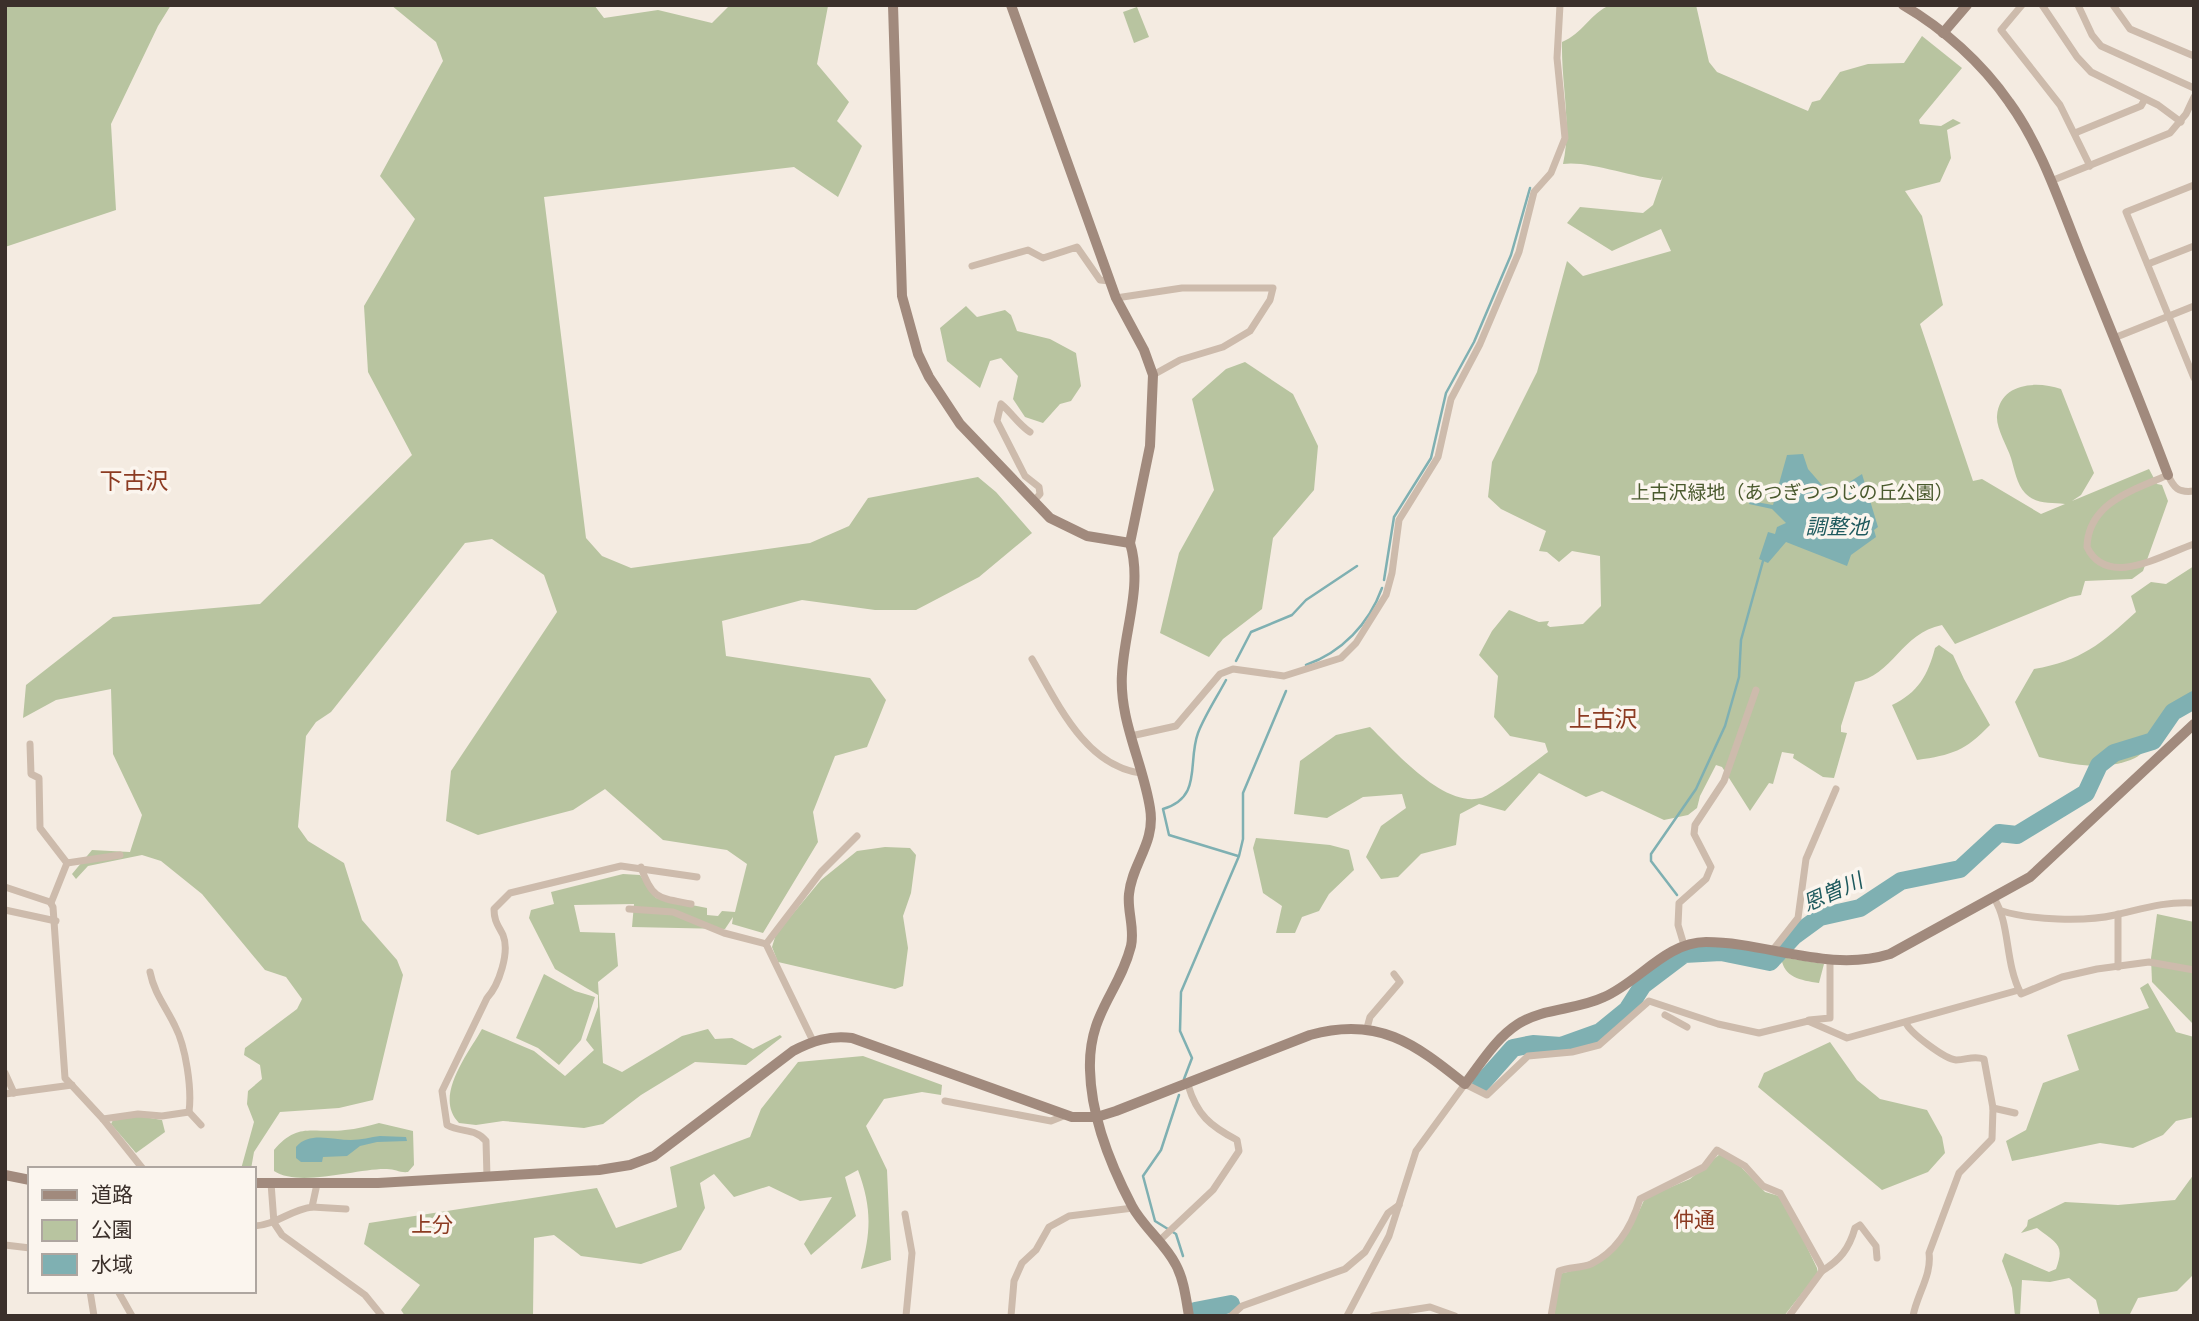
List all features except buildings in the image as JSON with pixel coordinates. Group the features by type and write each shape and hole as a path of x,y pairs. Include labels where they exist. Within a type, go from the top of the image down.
{"street":[{"path":"893,5 902,296 909,326 929,377 944,402 979,446 1050,519 1074,532 1130,543"},
{"path":"1011,5 1116,298 1144,350 1153,375 1150,446 1130,543 1135,558 1131,619 1122,683 1131,736 1151,809 1150,833 1129,893 1133,933 1130,947 1101,1007 1092,1036 1090,1070 1097,1117 1133,1208 1180,1271 1189,1316"},
{"path":"1131,736 1177,726 1214,680 1233,669 1287,676 1341,658 1356,643 1386,595 1399,520 1438,457 1451,399 1480,344 1519,253 1534,192 1551,173 1565,138 1557,58 1560,5"},
{"path":"1903,5 1943,33 1980,65 2009,101 2026,128 2051,181 2174,488 2182,492 2194,491"},
{"path":"1943,33 1967,5"},
{"path":"2022,5 2001,30 2044,81 2075,133 2090,166"},
{"path":"2042,5 2077,57 2091,72 2146,99 2181,122"},
{"path":"2078,5 2092,35 2101,46 2194,88"},
{"path":"2113,5 2130,29 2194,56"},
{"path":"2051,181 2162,138 2181,122 2194,97"},
{"path":"2075,133 2141,106 2146,99"},
{"path":"2194,185 2126,212 2168,316 2192,367 2194,378"},
{"path":"2148,264 2194,246"},
{"path":"972,266 1028,250 1043,258 1077,247 1100,279 1110,281"},
{"path":"1116,298 1182,288 1273,288 1270,300 1250,331 1223,348 1180,360 1153,375"},
{"path":"2113,338 2194,306"},
{"path":"1030,432 1018,424 1010,410 1001,404 996,421 1025,476 1039,487 1040,494 1033,502"},
{"path":"2168,475 2123,494 2099,512 2087,533 2087,548 2100,565 2120,569 2194,544"},
{"path":"1032,659 1085,743 1123,771 1140,772"},
{"path":"1685,945 1678,925 1679,903 1706,879 1711,867 1693,834 1695,825 1724,781 1756,691"},
{"path":"1347,1316 1389,1236 1407,1172 1421,1142 1502,1037 1517,1025 1534,1016 1604,997 1685,945 1710,942 1861,961 1890,954 2030,877 2194,724"},
{"path":"30,744 32,774 39,778 40,828 67,863"},
{"path":"1777,952 1798,918 1806,859 1836,789"},
{"path":"766,944 814,882 857,836"},
{"path":"67,863 120,855"},
{"path":"67,863 51,903 56,921 65,1078 103,1119 141,1167"},
{"path":"487,1177 486,1141 476,1132 454,1129 447,1125 442,1091 498,978 504,938 494,921 494,909 510,893 621,866 697,877"},
{"path":"641,867 647,886 656,897 691,904"},
{"path":"5,887 51,903"},
{"path":"1994,898 2002,911 2008,965 2021,994 2062,977 2149,962 2194,970"},
{"path":"2002,911 2081,918 2118,914 2155,903 2194,903"},
{"path":"629,909 673,912 710,930 766,944"},
{"path":"5,910 56,921"},
{"path":"2118,914 2118,967"},
{"path":"766,944 813,1041"},
{"path":"256,1183 317,1184 487,1177 599,1170 630,1165 654,1156 762,1072 813,1041 838,1036 852,1038 1066,1115 1097,1117 1188,1085 1310,1035 1342,1028 1367,1028 1395,1035 1428,1054 1465,1084 1487,1095 1528,1056 1572,1052 1599,1045 1649,1001 1718,1024 1759,1033 1830,1018 1830,959"},
{"path":"150,972 155,992 178,1032 190,1084 189,1112 201,1125"},
{"path":"1367,1028 1370,1017 1400,982 1394,974"},
{"path":"1808,1021 1847,1038 2019,990"},
{"path":"1665,1015 1688,1027"},
{"path":"1906,1023 1910,1031 1950,1058 1973,1056 1984,1059 1993,1108 1992,1139 1959,1173 1929,1253 1931,1267 1916,1299 1913,1316"},
{"path":"5,1073 10,1093 72,1085"},
{"path":"1158,1241 1213,1190 1239,1151 1237,1140 1217,1130 1200,1115 1188,1085"},
{"path":"946,1101 1051,1121 1066,1115"},
{"path":"1993,1108 2015,1113"},
{"path":"103,1119 138,1114 162,1116 189,1112"},
{"path":"1550,1316 1559,1271 1590,1265 1613,1249 1635,1217 1640,1199 1704,1167 1716,1147 1745,1166 1763,1186 1780,1193 1788,1203 1822,1271"},
{"path":"5,1175 28,1180"},
{"path":"271,1183 274,1223 282,1235 365,1295 382,1316"},
{"path":"312,1207 317,1184"},
{"path":"1231,1316 1242,1306 1345,1269 1365,1252 1379,1234 1388,1213 1399,1205"},
{"path":"256,1226 274,1223 288,1213 312,1207 346,1209"},
{"path":"1011,1316 1014,1281 1023,1263 1037,1250 1049,1227 1069,1216 1133,1208"},
{"path":"905,1214 912,1253 906,1316"},
{"path":"1790,1316 1822,1271 1838,1262 1850,1245 1855,1228 1860,1225 1876,1246 1877,1258"},
{"path":"5,1245 28,1248"},
{"path":"90,1293 94,1316"},
{"path":"119,1293 132,1316"},
{"path":"1373,1316 1430,1307 1455,1316"}],"green space":[{"path":"5,5 171,5 158,26 111,124 116,210 5,247"},
{"path":"391,5 594,5 604,18 658,10 712,23 730,5 828,6 817,64 849,102 837,121 862,146 838,197 794,167 544,197 586,538 602,556 631,568 810,543 849,526 868,498 978,477 996,492 1032,533 979,577 916,610 875,610 802,600 722,621 726,656 870,678 886,700 867,747 835,756 813,812 818,842 763,933 732,924 733,917 725,929 632,927 634,904 574,905 580,932 615,933 618,966 598,982 603,1063 622,1072 682,1036 708,1029 715,1039 732,1038 753,1049 780,1035 782,1037 746,1065 695,1062 641,1095 603,1124 584,1128 503,1121 476,1125 459,1123 452,1113 451,1088 482,1029 534,1051 565,1076 594,1050 586,1040 598,1007 598,995 555,969 529,918 531,910 554,904 551,892 623,874 640,875 656,898 707,908 707,915 718,916 722,911 735,912 747,864 727,850 663,840 605,789 573,810 478,835 446,821 451,771 557,612 544,575 492,539 465,543 331,712 316,722 306,736 298,827 308,841 344,863 362,920 397,960 403,975 373,1100 339,1108 280,1112 254,1152 251,1167 242,1167 254,1122 247,1104 248,1091 262,1079 260,1065 244,1055 245,1048 297,1009 302,999 286,977 265,970 202,894 161,861 142,855 88,866 76,879 72,874 92,850 130,852 142,815 113,754 111,689 56,700 23,718 26,685 113,617 260,604 412,455 368,372 364,306 415,219 380,176 443,61 436,42"},
{"name":"上古沢緑地（あつぎつつじの丘公園）","path":"1610,5 1696,5 1709,62 1717,72 1808,111 1812,102 1820,100 1840,72 1868,64 1904,63 1922,36 1962,68 1919,120 1920,124 1941,126 1953,119 1961,123 1947,130 1951,158 1940,182 1905,191 1922,216 1943,305 1920,324 1973,481 1982,479 2041,514 2065,504 2039,501 2022,490 1997,421 2000,405 2012,390 2031,385 2051,386 2061,389 2094,473 2081,495 2072,501 2149,469 2157,484 2162,485 2168,501 2143,571 2132,579 2085,581 2081,595 2070,597 1955,644 1942,625 1928,630 1916,636 1879,672 1855,682 1841,726 1841,732 1847,733 1834,778 1823,777 1793,758 1794,754 1782,752 1773,784 1769,783 1750,811 1722,767 1716,765 1700,796 1697,808 1688,815 1664,820 1602,791 1586,797 1539,773 1505,811 1479,804 1460,814 1456,845 1421,854 1398,877 1381,879 1366,857 1381,826 1406,808 1402,794 1363,797 1327,818 1294,814 1300,761 1336,735 1370,727 1420,775 1436,786 1466,799 1487,795 1548,752 1545,743 1510,736 1494,717 1498,676 1479,655 1492,631 1509,610 1539,622 1549,621 1547,625 1550,627 1583,624 1601,606 1600,556 1572,551 1559,562 1547,552 1539,551 1546,531 1501,509 1488,497 1492,462 1537,372 1567,261 1583,276 1671,251 1661,229 1612,251 1567,223 1580,207 1643,213 1653,205 1663,176 1661,180 1584,164 1563,164 1566,118 1562,42"},
{"path":"1137,7 1149,37 1134,43 1123,12"},
{"path":"966,306 977,317 1005,310 1011,315 1017,331 1050,339 1076,353 1081,386 1071,401 1060,404 1043,423 1025,417 1013,399 1018,376 1001,358 990,361 980,388 947,361 940,328"},
{"path":"1245,362 1293,394 1318,446 1314,490 1273,538 1262,609 1223,639 1209,657 1160,633 1179,553 1214,490 1192,399 1226,369"},
{"path":"2194,566 2194,694 2156,739 2135,758 2100,766 2039,757 2015,702 2034,669 2065,661 2090,650 2136,612 2131,596 2151,582 2166,584"},
{"path":"1939,645 1953,655 1990,725 1973,741 1957,750 1917,760 1892,705 1909,695 1921,682 1935,648"},
{"path":"1256,838 1330,845 1349,850 1354,870 1329,894 1319,911 1302,917 1295,933 1276,933 1282,906 1263,893 1253,848"},
{"path":"885,847 910,848 916,855 911,893 903,916 908,948 903,986 895,989 778,962 772,947 776,934 821,880 857,851"},
{"path":"2157,914 2194,922 2194,1025 2152,982 2151,958"},
{"path":"1781,957 1824,964 1819,983 1789,974"},
{"path":"544,974 575,991 595,997 581,1040 559,1065 538,1048 516,1038"},
{"path":"2148,983 2176,1032 2194,1037 2194,1117 2176,1121 2163,1135 2133,1148 2100,1143 2012,1161 2006,1141 2026,1130 2043,1083 2079,1070 2067,1035 2149,1008 2140,988"},
{"path":"1830,1042 1857,1080 1880,1099 1927,1110 1942,1137 1945,1153 1928,1172 1882,1190 1758,1087 1764,1073"},
{"path":"863,1056 942,1085 941,1095 922,1092 884,1099 866,1126 887,1170 891,1260 861,1269 867,1243 868,1208 858,1170 845,1177 856,1216 811,1255 804,1244 832,1197 800,1201 769,1186 734,1197 714,1174 700,1183 705,1208 681,1250 641,1264 581,1256 554,1235 534,1238 533,1316 405,1316 401,1310 420,1285 364,1244 369,1223 597,1188 616,1228 677,1207 670,1167 750,1137 761,1109 798,1062"},
{"path":"138,1116 162,1120 165,1132 136,1153 111,1124 113,1120"},
{"path":"379,1123 413,1131 414,1165 408,1172 375,1169 298,1178 274,1171 274,1150 291,1135 306,1131 349,1130"},
{"path":"1720,1154 1741,1167 1765,1192 1779,1196 1792,1216 1817,1268 1818,1273 1784,1316 1553,1316 1559,1274 1605,1258 1630,1230 1645,1198 1690,1179"},
{"path":"2194,1174 2194,1274 2177,1291 2138,1298 2129,1316 2100,1316 2096,1300 2069,1278 2050,1282 2022,1280 2020,1316 2015,1316 2012,1288 2002,1261 2005,1253 2049,1272 2056,1269 2060,1254 2054,1241 2037,1228 2021,1233 2028,1220 2065,1202 2118,1205 2175,1200"}],"water":[{"name":"調整池","path":"1803,454 1808,469 1828,492 1834,492 1862,474 1878,527 1874,530 1876,537 1851,555 1847,566 1786,542 1768,563 1759,559 1768,532 1775,534 1777,527 1786,523 1772,509 1749,504 1750,501 1773,505 1787,455"},
{"path":"380,1136 406,1137 407,1141 377,1142 360,1146 347,1156 323,1157 322,1162 301,1162 296,1158 296,1147 308,1139 355,1140"}],"waterway":[{"path":"14,5 25,5"},
{"path":"1384,580 1394,517 1431,458 1446,393 1474,342 1511,255 1530,188"},
{"path":"1677,895 1651,861 1651,854 1696,789 1725,726 1739,677 1741,640 1763,561"},
{"path":"1236,661 1251,632 1292,615 1306,600 1357,566"},
{"path":"1306,665 1331,653 1353,635 1370,613 1382,588"},
{"path":"1226,680 1198,733 1189,788 1176,804 1163,809 1169,835 1238,856"},
{"path":"1184,1079 1192,1058 1180,1031 1181,992 1239,856 1243,839 1243,793 1286,691"},
{"name":"恩曽川","path":"1481,1084 1513,1048 1533,1044 1561,1046 1600,1032 1627,1010 1643,985 1684,954 1721,952 1770,962 1794,936 1820,917 1860,908 1901,881 1960,869 1999,833 2017,835 2086,793 2099,765 2114,753 2153,741 2173,712 2194,700"},
{"path":"1179,1095 1161,1150 1143,1176 1155,1221 1176,1234 1183,1256"},
{"name":"恩曽川","path":"1195,1311 1231,1304"}],"district":[{"name":"下古沢","path":"134,480"},
{"name":"上古沢","path":"1603,718"},
{"name":"仲通","path":"1694,1218"},
{"name":"上分","path":"432,1223"}]}
